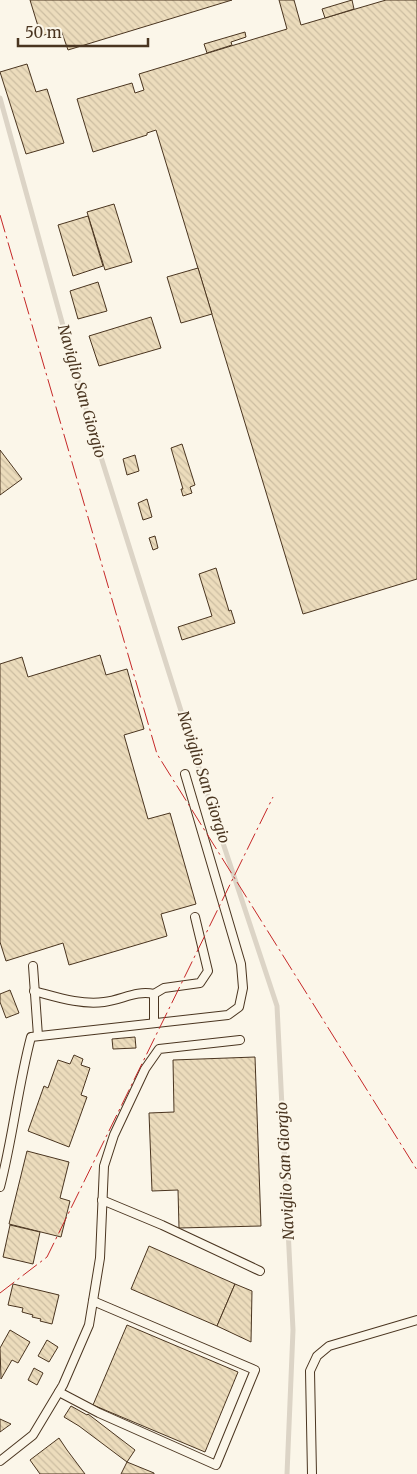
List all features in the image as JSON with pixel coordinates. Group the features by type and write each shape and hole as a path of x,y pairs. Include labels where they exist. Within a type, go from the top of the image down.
{"lane":[{"path":"0,1187 10,1150 22,1068 31,1036 228,1015 239,1007 244,988 241,964 185,774"},
{"path":"34,991 80,1002 104,1002 143,991 154,994 164,988 200,983 208,971 195,917"},
{"path":"33,966 38,1036"},
{"path":"154,994 154,1023"},
{"path":"0,1462 33,1435 59,1392 89,1325 100,1258 104,1166 114,1135 145,1070 159,1049 240,1040"},
{"path":"102,1200 162,1225 260,1271"},
{"path":"59,1392 99,1413 216,1466 255,1370 93,1301"},
{"path":"312,1474 310,1371 317,1356 329,1346 417,1320"}],"building":[{"path":"30,0 232,0 68,50 61,30 41,36"},
{"path":"279,0 294,0 301,25 386,0 417,0 417,579 303,614 156,130 147,133 147,135 93,152 77,99 132,83 135,93 144,90 139,74 287,29"},
{"path":"352,0 354,9 325,18 322,9"},
{"path":"245,32 246,37 231,42 232,45 207,53 204,44"},
{"path":"27,64 36,92 47,89 64,143 26,154 0,72"},
{"path":"114,204 132,262 105,270 87,212"},
{"path":"88,216 103,266 73,276 58,225"},
{"path":"198,268 212,314 181,323 167,277"},
{"path":"98,282 107,311 78,319 70,291"},
{"path":"151,317 161,348 99,366 89,336"},
{"path":"182,444 195,485 190,487 192,493 183,496 181,489 183,489 171,448"},
{"path":"0,450 22,479 0,495"},
{"path":"135,455 139,471 127,475 123,459"},
{"path":"147,499 152,517 143,520 138,503"},
{"path":"155,536 158,548 153,550 149,538"},
{"path":"216,568 229,611 231,610 235,623 182,640 178,627 212,616 199,574"},
{"path":"100,655 106,675 127,669 144,729 124,735 148,819 170,813 196,904 161,914 167,936 69,965 63,943 6,961 0,942 0,664 22,657 28,677"},
{"path":"10,990 19,1013 6,1018 0,1002 0,994"},
{"path":"135,1037 136,1048 113,1049 112,1039"},
{"path":"74,1055 83,1059 81,1065 90,1068 81,1095 87,1097 69,1147 28,1131 44,1086 48,1088 58,1060 70,1064"},
{"path":"255,1057 261,1226 179,1228 178,1190 152,1191 149,1113 174,1112 173,1060"},
{"path":"27,1151 69,1162 60,1198 70,1201 61,1237 9,1224"},
{"path":"10,1225 40,1232 33,1264 3,1257"},
{"path":"149,1246 235,1284 217,1326 131,1289"},
{"path":"13,1284 59,1295 52,1324 40,1321 41,1319 32,1317 33,1315 22,1312 23,1308 8,1305"},
{"path":"235,1284 252,1291 251,1342 217,1326"},
{"path":"127,1325 238,1372 205,1452 93,1405"},
{"path":"10,1330 30,1342 18,1363 12,1360 1,1379 0,1348"},
{"path":"47,1340 58,1347 49,1362 38,1356"},
{"path":"34,1368 43,1373 37,1385 28,1380"},
{"path":"71,1406 88,1414 135,1450 127,1462 64,1417"},
{"path":"0,1419 11,1424 0,1432"},
{"path":"59,1438 85,1474 40,1474 30,1460"},
{"path":"127,1462 154,1473 154,1474 121,1474"}],"waterway":[{"name":"Naviglio San Giorgio","path":"0,98 88,416 218,828 277,1006 293,1330 287,1474"}],"power":[{"path":"0,215 157,754 417,1170"},
{"path":"0,1293 47,1257 273,797"}]}
